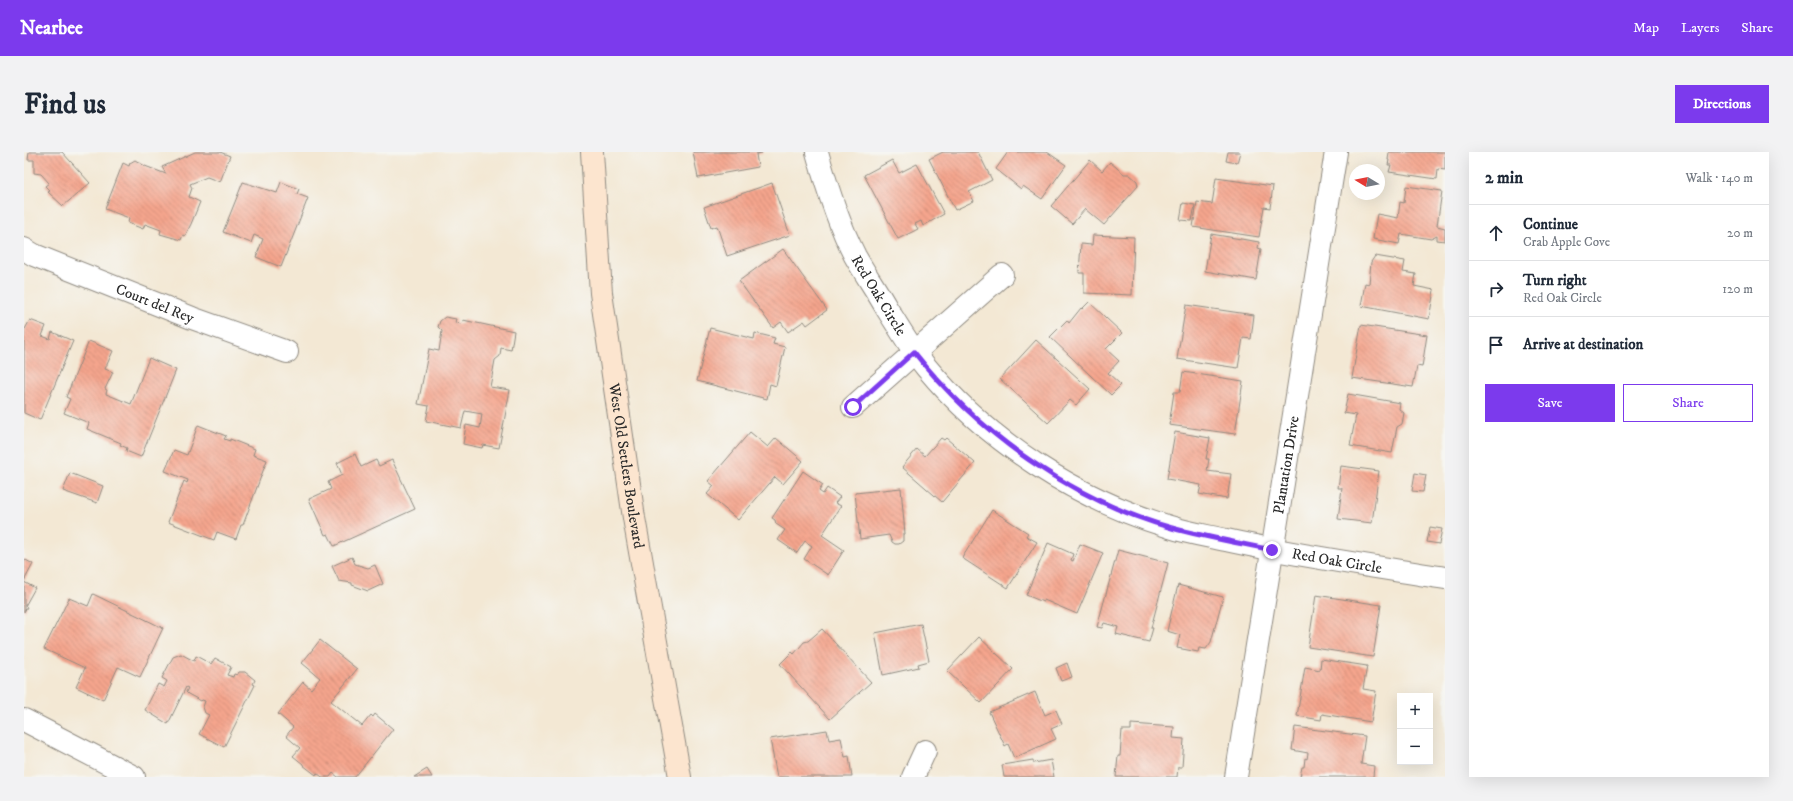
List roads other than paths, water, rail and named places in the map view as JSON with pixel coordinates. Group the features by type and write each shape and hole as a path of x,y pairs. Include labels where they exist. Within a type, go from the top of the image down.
{"main road":[{"name":"West Old Settlers Boulevard","path":"592,152 601,293 634,518 680,777"}],"street":[{"name":"Red Oak Circle","path":"818,152 827,187 856,257 914,352 953,396 982,423 1011,446 1061,480 1096,499 1159,524 1272,550 1445,578"},
{"name":"Plantation Drive","path":"1236,777 1336,152"},
{"name":"Court del Rey","path":"24,249 34,255 192,318 287,352"},
{"path":"853,407 1002,275"},
{"path":"24,720 134,777"},
{"path":"913,777 924,751"}]}
